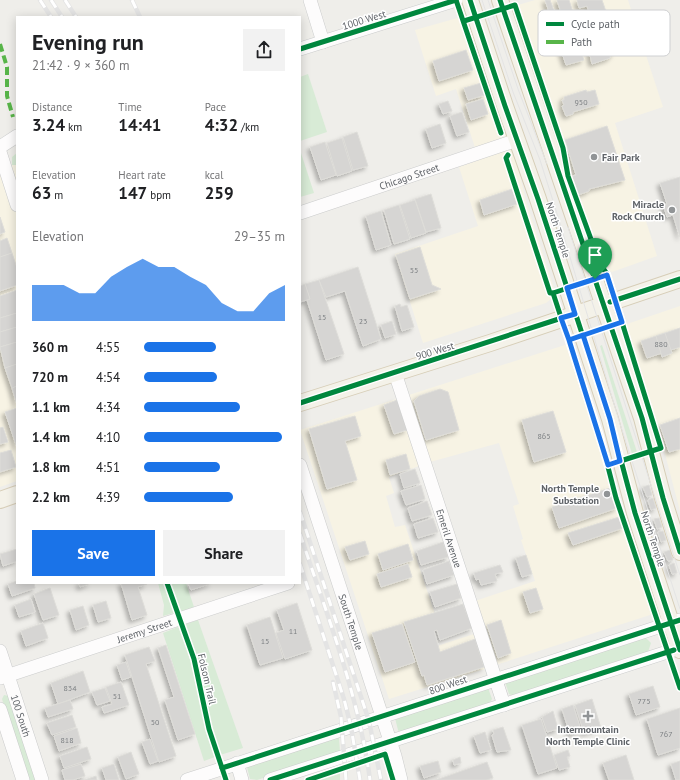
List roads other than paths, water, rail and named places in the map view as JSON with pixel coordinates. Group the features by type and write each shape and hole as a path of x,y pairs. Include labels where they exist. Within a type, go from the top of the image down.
{"main road":[{"name":"North Temple","path":"470,0 538,198 610,419 635,513 675,621 680,649"},
{"name":"North Temple","path":"500,0 644,425 663,498 680,552"},
{"name":"900 West","path":"301,403 680,279"},
{"path":"0,500 16,494"}],"street":[{"path":"310,0 324,42"},
{"name":"1000 West","path":"301,49 456,0"},
{"path":"0,147 16,137"},
{"name":"Chicago Street","path":"301,213 517,140"},
{"path":"0,147 16,146"},
{"path":"0,152 16,202"},
{"name":"Emeril Avenue","path":"395,373 504,705"},
{"name":"South Temple","path":"301,468 390,741 401,780"},
{"name":"Jeremy Street","path":"4,677 285,584"},
{"name":"800 West","path":"188,780 675,621"},
{"path":"270,780 680,649"},
{"name":"100 South","path":"0,651 4,677 42,780"},
{"name":"100 South","path":"0,709 23,780"},
{"path":"237,764 242,780"}],"tram line":[{"path":"482,0 513,92 540,160 620,424 680,609"},
{"path":"488,0 518,89 547,164"},
{"path":"568,227 680,575"}],"railway":[{"path":"40,0 50,16"},
{"path":"51,0 61,16"},
{"path":"65,0 75,16"},
{"path":"132,0 140,16"},
{"path":"301,515 369,721 381,780"},
{"path":"301,537 350,687 365,749 370,780"},
{"path":"301,567 344,699 351,727 360,780"},
{"path":"333,682 341,717 346,780"}],"place":[{"name":"Fair Park","path":"594,157"},
{"name":"Miracle Rock Church","path":"672,210"},
{"name":"North Temple Substation","path":"607,494"},
{"name":"Intermountain North Temple Clinic","path":"588,716"}]}
